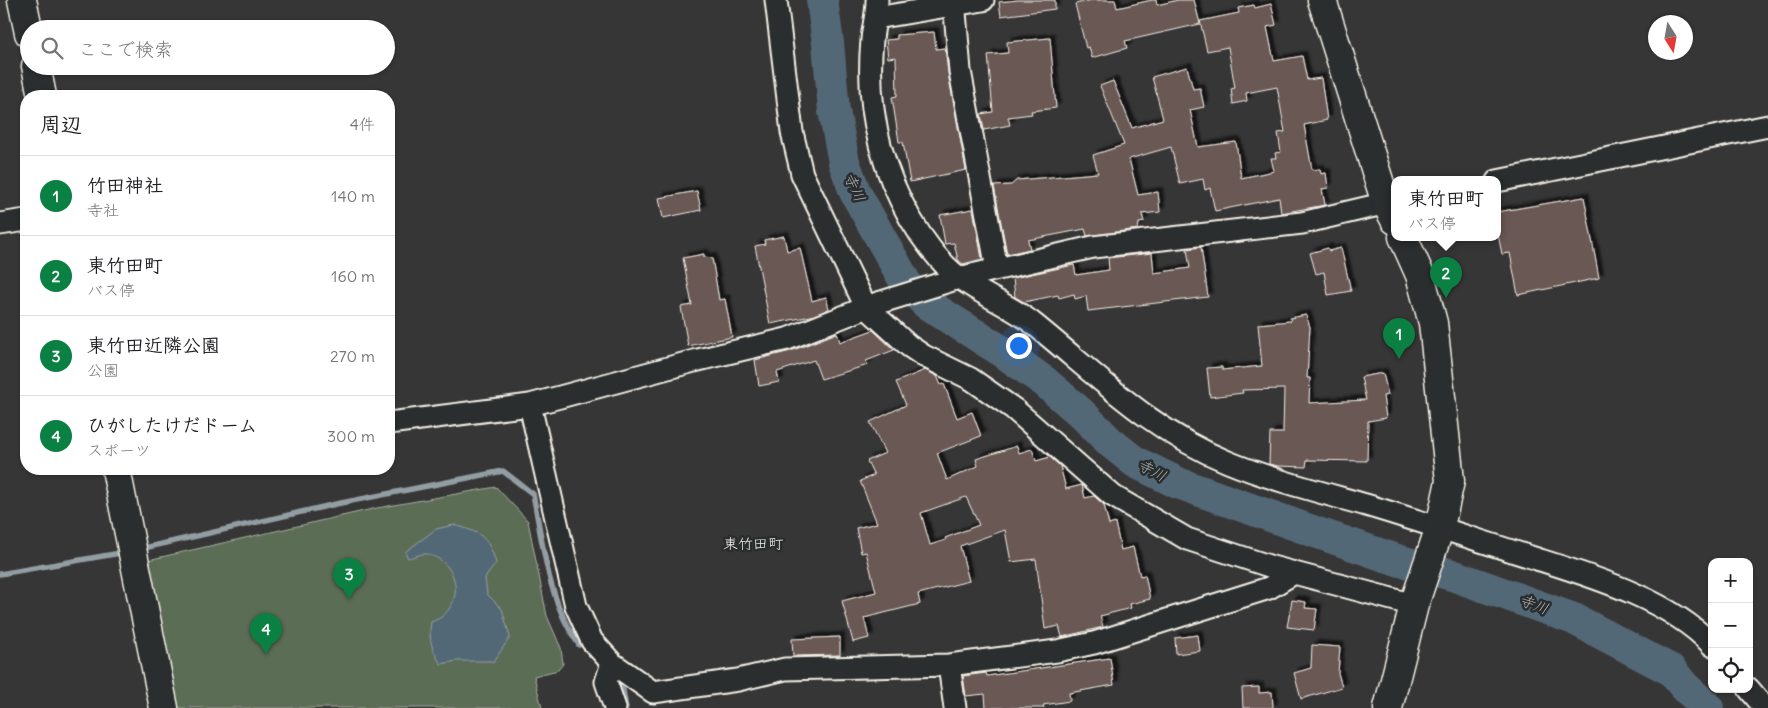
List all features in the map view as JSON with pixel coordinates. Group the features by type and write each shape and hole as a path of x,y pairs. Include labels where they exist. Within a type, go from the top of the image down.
{"street":[{"path":"22,0 26,20"},
{"path":"776,0 792,132 802,174 870,306 917,351 971,380 1014,409 1112,496 1187,539 1294,573 1415,602"},
{"path":"982,0 877,9 872,39 871,95 881,157 898,196 921,236 954,279 1033,323 1107,387 1186,444 1228,462 1282,481 1614,584 1675,616 1699,631 1708,640"},
{"path":"1322,0 1391,205"},
{"path":"954,2 960,71 997,269"},
{"path":"38,75 41,90"},
{"path":"1501,180 1768,126"},
{"path":"395,422 530,405 684,363 787,339 870,306 954,279 1093,247 1230,229 1302,223 1391,208"},
{"path":"0,224 20,221"},
{"path":"1388,708 1415,602 1438,530 1450,481 1438,360 1427,300 1405,241"},
{"path":"530,405 576,606 592,641 612,663 653,692 738,680 785,669 949,665 1057,652 1094,643 1269,588 1294,573"},
{"path":"117,475 164,708"},
{"path":"612,663 606,682 615,708"},
{"path":"949,665 955,708"},
{"path":"1752,693 1765,708"}],"green space":[{"path":"496,487 528,521 547,616 561,648 563,664 558,670 534,676 542,708 176,708 148,560 377,508"}],"water":[{"path":"454,525 482,536 490,547 496,563 485,578 487,594 502,609 510,637 494,661 457,661 441,664 432,644 430,634 431,622 442,616 450,608 454,598 455,587 453,577 448,567 439,559 427,554 408,558 405,552 436,529"}],"building":[{"path":"1055,0 1055,9 1001,16 999,2"},
{"path":"1092,0 1115,0 1117,8 1152,0 1156,0 1157,5 1178,0 1194,0 1200,24 1125,41 1127,48 1092,58 1089,47 1086,48 1075,4"},
{"path":"1271,4 1276,25 1267,27 1274,61 1302,56 1307,80 1321,78 1327,120 1304,125 1312,170 1320,169 1321,174 1326,173 1328,188 1322,189 1325,205 1281,213 1279,198 1215,211 1210,188 1205,190 1203,179 1180,184 1171,147 1129,159 1138,195 1158,192 1160,212 1142,214 1144,222 1139,223 1138,229 1087,236 1085,229 1028,240 1030,249 1007,254 994,186 1011,185 1017,180 1098,173 1093,155 1124,145 1100,86 1113,81 1132,128 1163,119 1152,77 1187,67 1193,89 1200,88 1204,107 1190,110 1198,147 1236,142 1241,178 1274,171 1271,158 1276,158 1275,153 1281,152 1278,133 1285,132 1277,87 1246,93 1247,101 1233,104 1231,89 1235,88 1228,47 1207,51 1200,21 1239,13 1238,8 1254,5 1255,8"},
{"path":"934,32 936,49 945,48 966,170 910,182 903,142 899,142 892,97 897,96 896,57 888,58 886,40 897,39 897,35"},
{"path":"1050,38 1056,108 1031,111 1032,114 1008,117 1010,125 984,130 981,114 993,112 988,55 1008,53 1007,42"},
{"path":"697,191 701,210 663,218 659,198"},
{"path":"1584,197 1599,278 1518,295 1510,253 1502,254 1499,241 1501,241 1501,211"},
{"path":"973,209 982,259 963,264 958,260 954,243 945,244 940,215"},
{"path":"784,236 787,251 800,248 812,301 826,297 829,309 811,316 770,324 755,246 765,244 764,240"},
{"path":"1201,247 1208,297 1088,311 1086,296 1075,299 1074,294 1059,298 1058,295 1024,302 1015,297 1013,278 1074,265 1076,275 1109,270 1108,258 1152,253 1154,273 1190,268 1187,249"},
{"path":"1328,248 1329,251 1341,248 1351,291 1328,295 1324,272 1316,274 1310,253"},
{"path":"704,254 704,257 712,258 719,300 725,299 732,337 688,346 681,307 692,305 683,258"},
{"path":"1306,315 1310,327 1307,378 1310,378 1309,403 1366,400 1361,377 1383,373 1388,395 1383,396 1386,418 1368,421 1367,461 1307,460 1306,467 1269,464 1270,433 1283,433 1284,389 1242,390 1243,393 1210,397 1207,368 1222,367 1222,370 1262,366 1258,324 1291,321 1290,318"},
{"path":"873,330 894,350 866,361 868,365 821,379 814,360 777,372 779,382 759,386 755,360 791,351 837,333 840,342"},
{"path":"925,370 937,376 941,385 944,384 957,418 972,412 981,436 937,453 947,480 978,466 976,459 1017,446 1019,453 1032,449 1036,461 1050,457 1060,466 1066,489 1082,485 1085,498 1094,496 1104,505 1109,525 1115,523 1121,550 1133,547 1140,576 1145,575 1150,599 1130,604 1131,608 1100,616 1103,627 1062,637 1059,626 1045,629 1036,559 1011,562 1005,530 960,546 969,581 918,594 920,604 864,618 869,638 853,642 842,601 876,592 866,552 861,553 856,528 877,523 860,481 874,475 867,461 885,453 870,422 906,405 896,382","holes":["966,497 979,525 930,545 921,513"]},
{"path":"1292,600 1306,602 1305,608 1317,609 1314,630 1287,627"},
{"path":"1198,635 1200,651 1176,654 1175,638"},
{"path":"840,637 840,655 793,656 792,639"},
{"path":"1312,645 1340,647 1338,673 1342,687 1301,699 1294,673 1311,668"},
{"path":"1110,658 1114,685 1069,693 1070,701 1043,705 1044,708 986,708 985,694 966,696 963,676 986,673 987,676"},
{"path":"1259,687 1259,693 1272,692 1273,708 1243,708 1242,688"}],"waterway":[{"name":"寺川","path":"822,0 834,111 844,162 855,192 907,285 927,304 1003,352 1045,382 1081,413 1110,442 1135,462 1178,483 1397,560 1452,575 1574,619 1671,670 1684,686 1708,708"},
{"path":"140,549 336,504 503,471 533,494 553,592 560,610 579,645"},
{"path":"0,574 126,552"},
{"path":"622,684 626,708"}],"place":[{"name":"東竹田町","path":"1446,298"},
{"name":"竹田神社","path":"1399,359"},
{"name":"東竹田近隣公園","path":"349,599"},
{"name":"ひがしたけだドーム","path":"266,654"}],"district":[{"name":"東竹田町","path":"753,543"}]}
